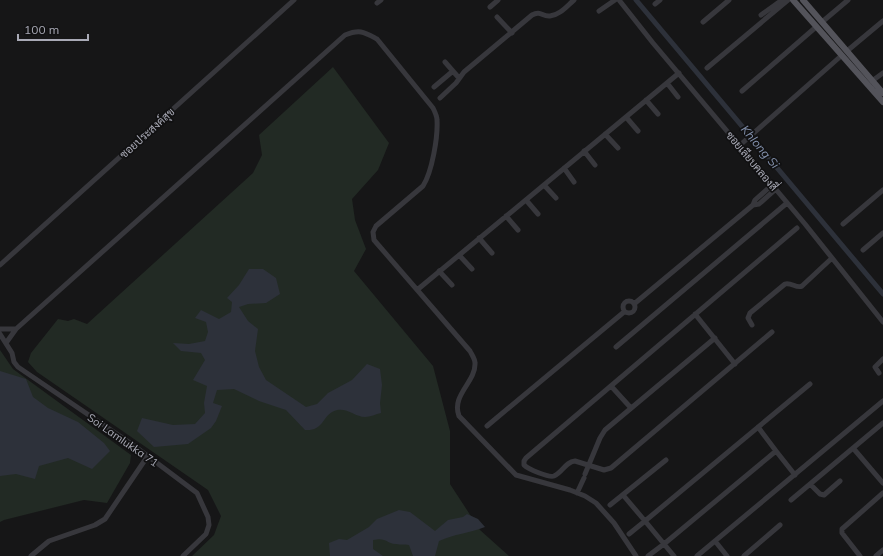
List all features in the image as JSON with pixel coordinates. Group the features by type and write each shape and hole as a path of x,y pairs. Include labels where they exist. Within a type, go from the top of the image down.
{"main road":[{"path":"793,0 883,102"},
{"path":"803,0 883,93"}],"street":[{"name":"ซอยประสงค์สุข","path":"0,265 294,0"},
{"path":"490,7 498,0"},
{"path":"440,98 456,83 464,72 512,33 526,19 536,13 550,16 561,12 574,0"},
{"path":"599,11 614,0"},
{"name":"ซอยเลียบคลองสี่","path":"619,0 652,43 741,144 883,322"},
{"path":"703,22 728,0"},
{"path":"761,15 782,0"},
{"path":"707,68 788,0"},
{"path":"822,22 848,0"},
{"path":"497,16 512,33"},
{"path":"847,50 883,21"},
{"path":"742,91 816,27"},
{"path":"6,343 16,329 346,35 355,31 365,33 377,39 433,108 437,118 437,134 428,178 423,186 376,226 373,232 374,240 380,248 470,351 475,361 474,369 459,398 456,410 459,416 516,475 577,493 596,503 614,523 636,556"},
{"path":"741,144 758,131 841,56"},
{"path":"445,62 460,78"},
{"path":"434,87 453,71"},
{"path":"417,290 679,73"},
{"path":"872,81 883,73"},
{"path":"667,83 678,97"},
{"path":"646,100 658,114"},
{"path":"626,117 638,131"},
{"path":"605,134 618,148"},
{"path":"584,152 595,165"},
{"path":"564,168 574,182"},
{"path":"544,185 556,198"},
{"path":"624,312 629,314 633,311 634,304 753,205 755,200 774,187"},
{"path":"844,224 883,190"},
{"path":"526,200 538,214"},
{"path":"616,347 787,203"},
{"path":"506,216 518,230"},
{"path":"772,332 611,468 604,470 575,461 566,464 556,474 551,476 534,471 524,463 526,458 797,228"},
{"path":"863,250 883,233"},
{"path":"479,238 492,253"},
{"path":"459,255 472,270"},
{"path":"752,326 748,318 750,313 785,284 787,283 800,287 802,286 832,258"},
{"path":"439,271 452,285"},
{"path":"624,312 622,307 625,302 630,301 634,304"},
{"path":"487,426 624,312"},
{"path":"695,314 735,364"},
{"path":"0,329 16,329"},
{"name":"Soi Lamlukka 71","path":"0,334 12,353 14,362 18,367 133,445 197,493 208,517 209,525 206,534 183,556"},
{"path":"577,493 602,434 630,408 715,338"},
{"path":"879,373 875,367 883,360"},
{"path":"629,534 810,384"},
{"path":"611,386 630,408"},
{"path":"697,556 883,400"},
{"path":"791,500 883,423"},
{"path":"758,427 795,475"},
{"path":"853,448 883,483"},
{"path":"648,556 776,451"},
{"path":"31,556 49,541 95,525 105,518 147,457"},
{"path":"610,505 666,460"},
{"path":"810,484 820,494 824,495 840,481"},
{"path":"860,556 842,533 842,529 883,493"},
{"path":"623,495 674,556"},
{"path":"744,556 780,525"},
{"path":"715,541 727,556"},
{"path":"876,556 883,550"}],"shaded area":[{"path":"333,67 389,143 378,170 352,199 355,220 366,249 354,271 433,366 450,431 450,484 480,530 509,556 192,556 214,535 221,516 208,490 37,372 28,362 31,353 58,319 68,321 74,319 87,324 253,173 262,155 259,135"},
{"path":"249,269 263,269 276,278 280,294 266,303 248,304 239,307 248,321 258,329 255,351 259,367 266,380 306,407 317,404 328,393 352,380 367,364 380,369 382,385 380,403 381,413 365,417 337,410 332,412 319,426 311,430 305,430 286,410 259,401 234,389 217,390 213,403 222,406 216,421 211,428 188,444 154,447 137,431 142,418 173,425 195,424 205,413 204,403 207,386 193,380 205,360 201,353 181,351 173,343 189,344 205,341 208,332 206,322 195,318 201,310 219,319 231,312 232,302 227,298 239,285"},
{"path":"0,350 13,369 131,455 130,463 107,503 84,500 0,522"},
{"path":"0,371 26,379 33,397 48,408 78,422 104,443 110,451 92,469 68,458 39,466 35,479 16,474 0,476"},
{"path":"399,510 410,512 435,531 448,520 463,517 467,514 478,519 485,527 439,541 435,556 413,556 409,545 392,543 381,539 373,540 373,549 383,556 330,556 329,543 339,539 347,540 369,527 377,519"}],"waterway":[{"name":"Khlong Si","path":"636,0 883,294"}]}
